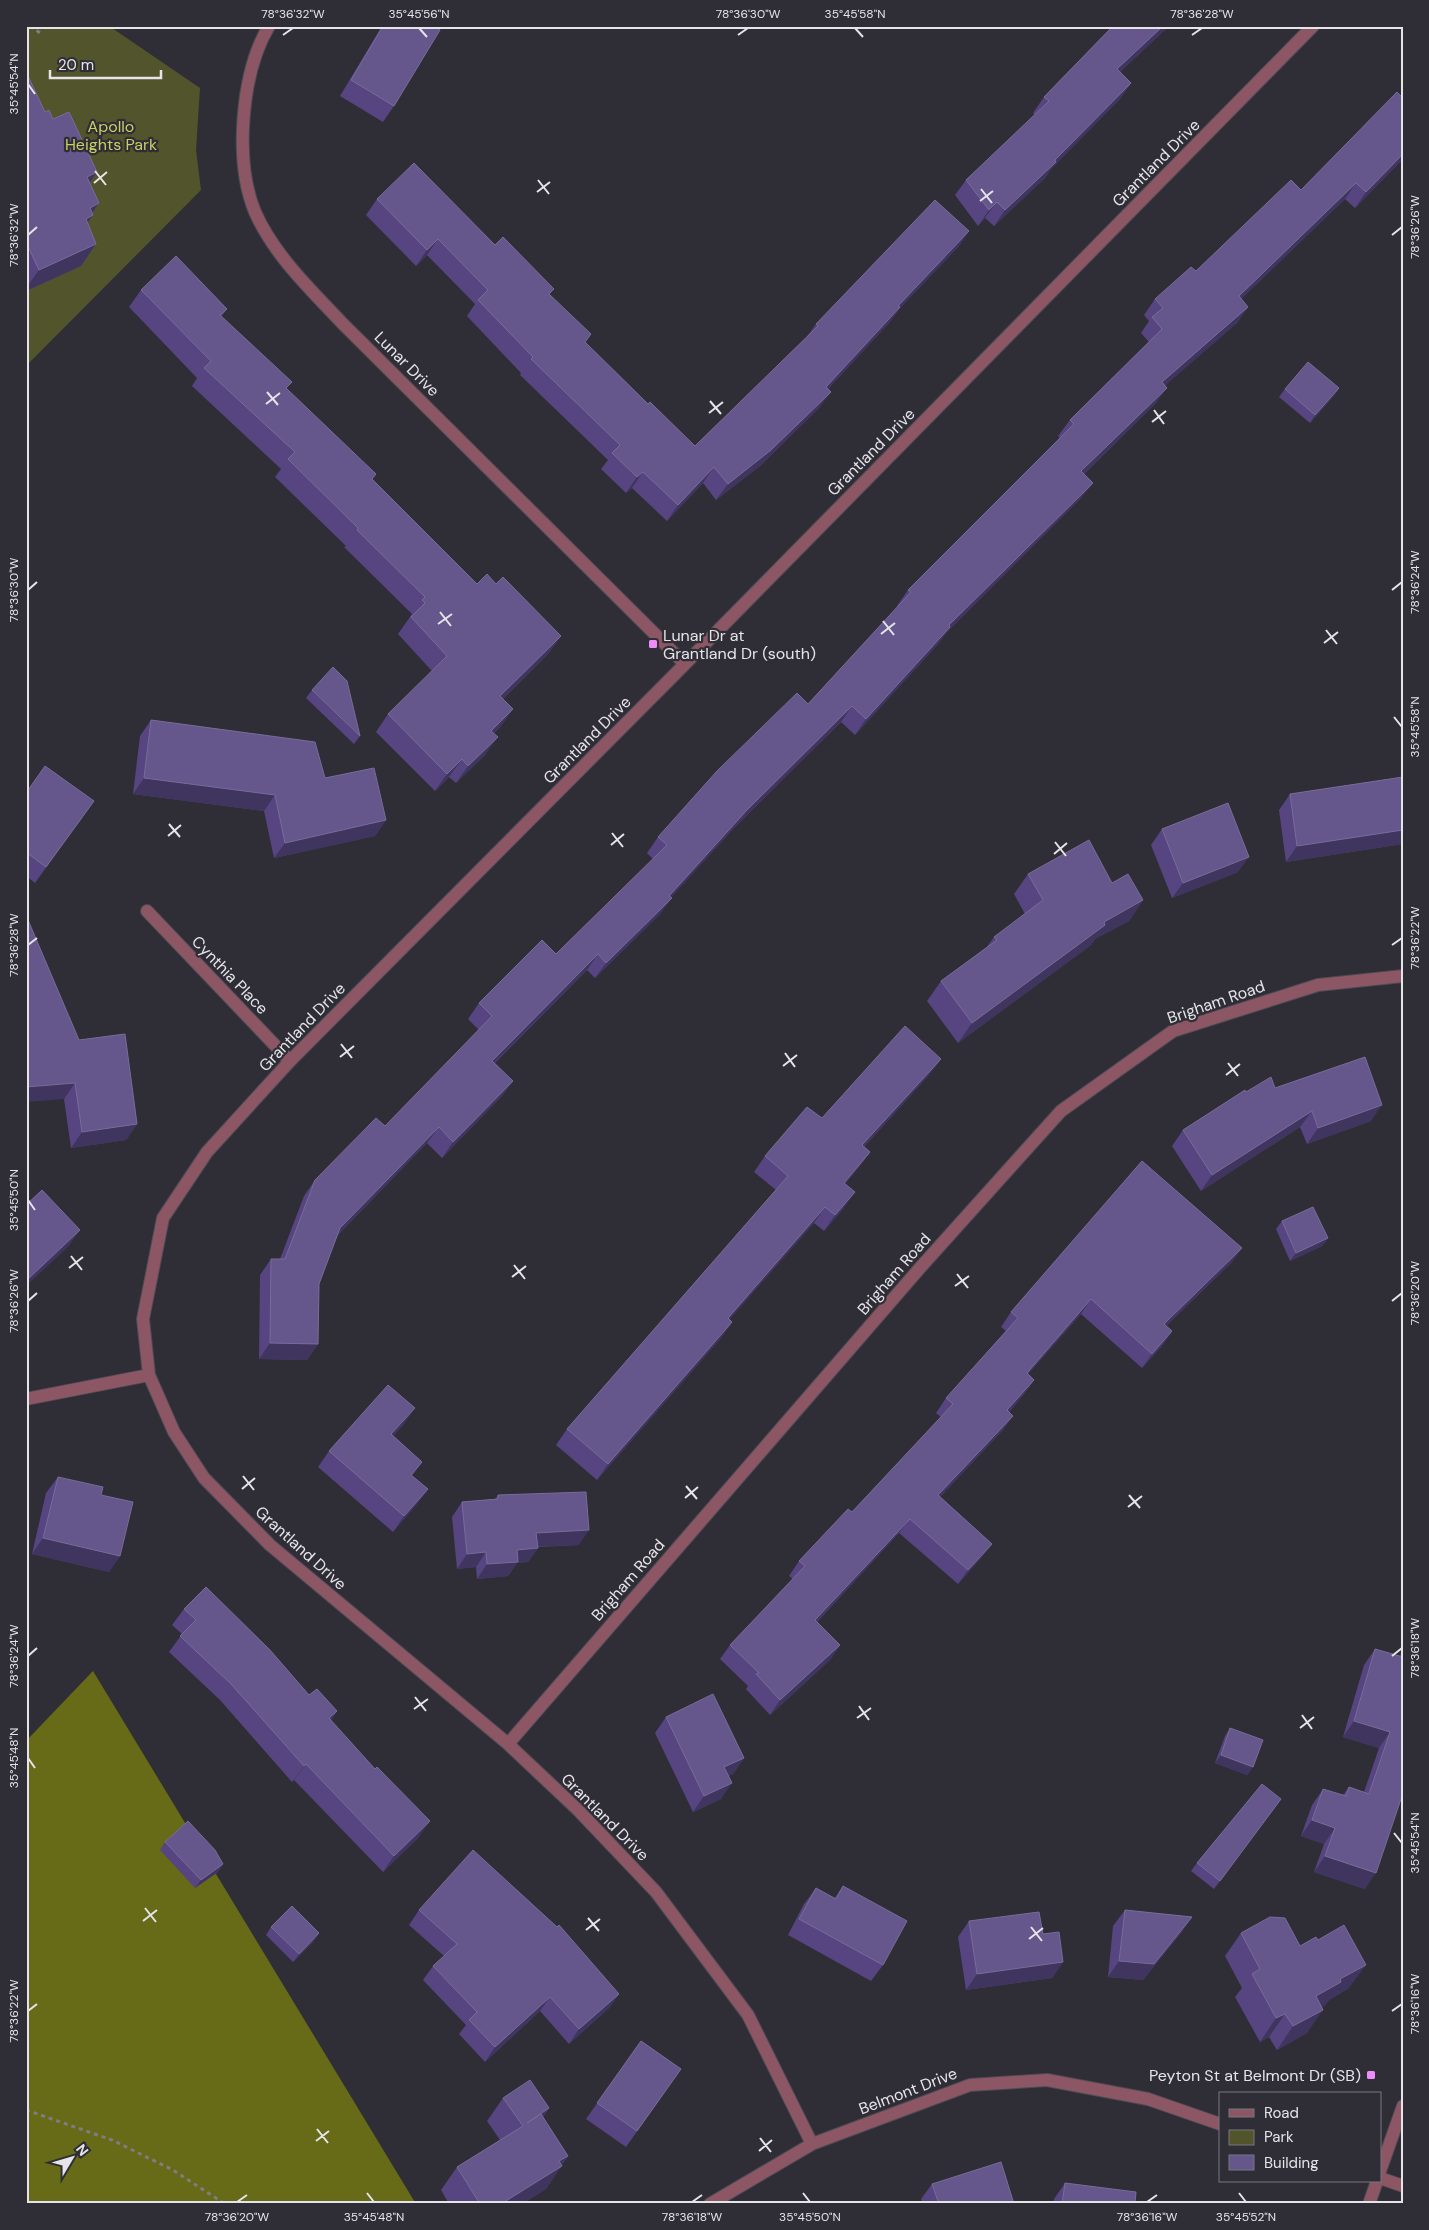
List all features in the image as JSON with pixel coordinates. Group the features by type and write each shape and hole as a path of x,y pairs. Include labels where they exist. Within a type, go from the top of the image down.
{"street":[{"name":"Lunar Drive","path":"269,26 263,36 250,74 242,117 244,167 255,211 274,246 301,280 342,323 685,664"},
{"name":"Grantland Drive","path":"812,2144 748,2015 656,1892 578,1810 508,1744 270,1545 204,1478 174,1432 149,1375 143,1319 163,1218 207,1152 290,1061 685,664 1313,26"},
{"name":"Cynthia Place","path":"147,910 290,1061"},
{"name":"Brigham Road","path":"508,1744 919,1269 1061,1111 1173,1031 1318,985 1403,976"},
{"path":"26,1399 149,1375"},
{"name":"Belmont Drive","path":"710,2204 812,2144 970,2085 1047,2080 1148,2100 1219,2124"},
{"path":"1382,2165 1403,2106"},
{"path":"1382,2179 1403,2186"},
{"path":"1369,2204 1377,2182"}],"path":[{"path":"30,26 43,35"},
{"path":"26,2110 112,2140 173,2170 225,2204"}],"green space":[{"name":"Apollo Heights Park","path":"26,26 109,26 200,88 196,150 201,190 26,366"}],"shaded area":[{"path":"93,1671 416,2204 26,2204 26,1741"}],"building":[{"path":"383,26 434,26 440,30 394,106 351,80"},
{"path":"1113,26 1163,26 1117,69 1131,83 1055,160 1056,162 1005,210 997,202 989,210 966,180 1049,101 1044,97"},
{"path":"28,76 45,112 49,110 53,119 69,112 97,172 87,177 99,203 90,208 93,215 86,219 96,244 39,270 26,242 26,77"},
{"path":"1397,92 1403,98 1403,154 1366,192 1356,183 1239,296 1248,307 1162,382 1167,388 1081,471 1093,483 949,625 950,627 866,719 852,706 747,810 669,896 672,898 606,963 598,954 492,1061 513,1081 453,1142 439,1127 340,1228 319,1284 318,1344 270,1343 271,1259 285,1259 315,1180 376,1118 385,1126 492,1016 479,1003 542,940 556,954 667,845 658,837 717,771 797,693 808,704 911,592 908,590 1074,424 1070,420 1162,329 1152,317 1163,308 1155,299 1191,267 1196,271 1291,180 1301,190"},
{"path":"414,163 495,245 503,237 554,289 549,294 591,334 585,342 648,404 650,402 695,446 818,326 816,324 935,200 969,231 898,306 900,307 826,387 831,392 771,450 728,484 714,467 678,505 643,472 637,477 612,453 620,445 531,359 533,357 478,300 488,290 438,239 427,250 377,199"},
{"path":"176,256 227,309 220,315 292,382 286,388 376,474 372,479 477,584 487,574 496,584 503,577 561,636 500,696 513,709 491,731 498,737 468,766 462,759 447,774 388,714 447,656 411,617 425,603 422,600 425,597 288,459 295,452 204,368 211,361 141,290"},
{"path":"1308,362 1339,388 1315,415 1285,389"},
{"path":"333,667 347,681 360,736 312,690"},
{"path":"151,720 315,742 325,778 374,768 386,820 285,843 275,795 144,778"},
{"path":"45,766 94,801 46,867 26,852 26,793"},
{"path":"1403,777 1403,830 1297,846 1290,794"},
{"path":"1228,803 1249,857 1183,883 1162,829"},
{"path":"1089,840 1112,883 1128,874 1143,900 1104,922 1105,925 972,1023 941,981 997,940 994,937 1043,900 1028,874"},
{"path":"26,920 28,920 79,1040 125,1034 137,1124 82,1132 75,1083 26,1087"},
{"path":"905,1026 941,1059 862,1145 870,1152 844,1183 855,1192 835,1215 825,1207 728,1318 732,1322 608,1464 567,1429 788,1176 765,1156 807,1107 822,1118"},
{"path":"1365,1057 1382,1105 1318,1128 1312,1111 1212,1175 1183,1130 1245,1090 1246,1092 1271,1077 1275,1088"},
{"path":"1142,1161 1242,1248 1164,1324 1172,1331 1152,1354 1091,1299 1027,1373 1034,1380 1007,1410 1013,1416 938,1495 992,1544 968,1570 910,1519 815,1620 840,1645 780,1700 756,1674 759,1673 730,1645 805,1566 799,1561 848,1509 852,1512 953,1404 946,1398 1018,1318 1011,1312"},
{"path":"42,1190 80,1230 26,1281 26,1205"},
{"path":"1313,1207 1328,1238 1296,1253 1282,1221"},
{"path":"388,1385 415,1408 391,1434 422,1462 411,1475 428,1489 404,1516 329,1451"},
{"path":"58,1477 103,1487 101,1495 133,1502 120,1556 43,1538"},
{"path":"586,1492 589,1530 536,1533 538,1548 517,1550 518,1562 487,1564 486,1552 467,1554 462,1502 498,1499 498,1495"},
{"path":"206,1587 270,1650 309,1695 317,1689 337,1711 329,1718 375,1769 377,1767 430,1821 394,1856 306,1764 304,1766 231,1684 180,1636 196,1620 184,1609"},
{"path":"1375,1649 1403,1657 1403,1793 1376,1873 1325,1856 1335,1828 1312,1820 1323,1789 1346,1796 1349,1787 1369,1794 1390,1732 1354,1721"},
{"path":"713,1694 744,1758 724,1767 732,1783 704,1796 666,1717"},
{"path":"1230,1728 1263,1740 1253,1767 1221,1755"},
{"path":"1262,1784 1281,1799 1220,1881 1197,1863"},
{"path":"188,1821 215,1850 223,1864 201,1880 165,1842"},
{"path":"473,1850 557,1927 559,1925 619,1994 579,2029 550,1997 495,2047 469,2020 477,2012 433,1966 457,1944 419,1910"},
{"path":"843,1886 907,1921 883,1965 799,1919 816,1888 836,1899"},
{"path":"292,1906 319,1933 299,1954 271,1927"},
{"path":"1125,1910 1192,1917 1154,1964 1119,1961"},
{"path":"1039,1912 1043,1934 1059,1932 1063,1962 977,1974 969,1921"},
{"path":"1270,1917 1285,1918 1300,1946 1316,1937 1318,1940 1344,1925 1366,1965 1340,1979 1341,1982 1316,1996 1323,2010 1293,2026 1285,2014 1276,2018 1252,1974 1260,1969 1241,1933"},
{"path":"641,2041 681,2069 637,2131 597,2103"},
{"path":"530,2080 549,2108 527,2123 541,2114 568,2156 559,2161 562,2166 501,2204 480,2204 457,2167 523,2126 503,2098"},
{"path":"1001,2162 1014,2204 939,2204 932,2184"},
{"path":"1065,2183 1136,2192 1135,2204 1062,2204"}],"place":[{"name":"Lunar Dr at Grantland Dr (south)","path":"653,644"},
{"name":"Peyton St at Belmont Dr (SB)","path":"1371,2075"}]}
